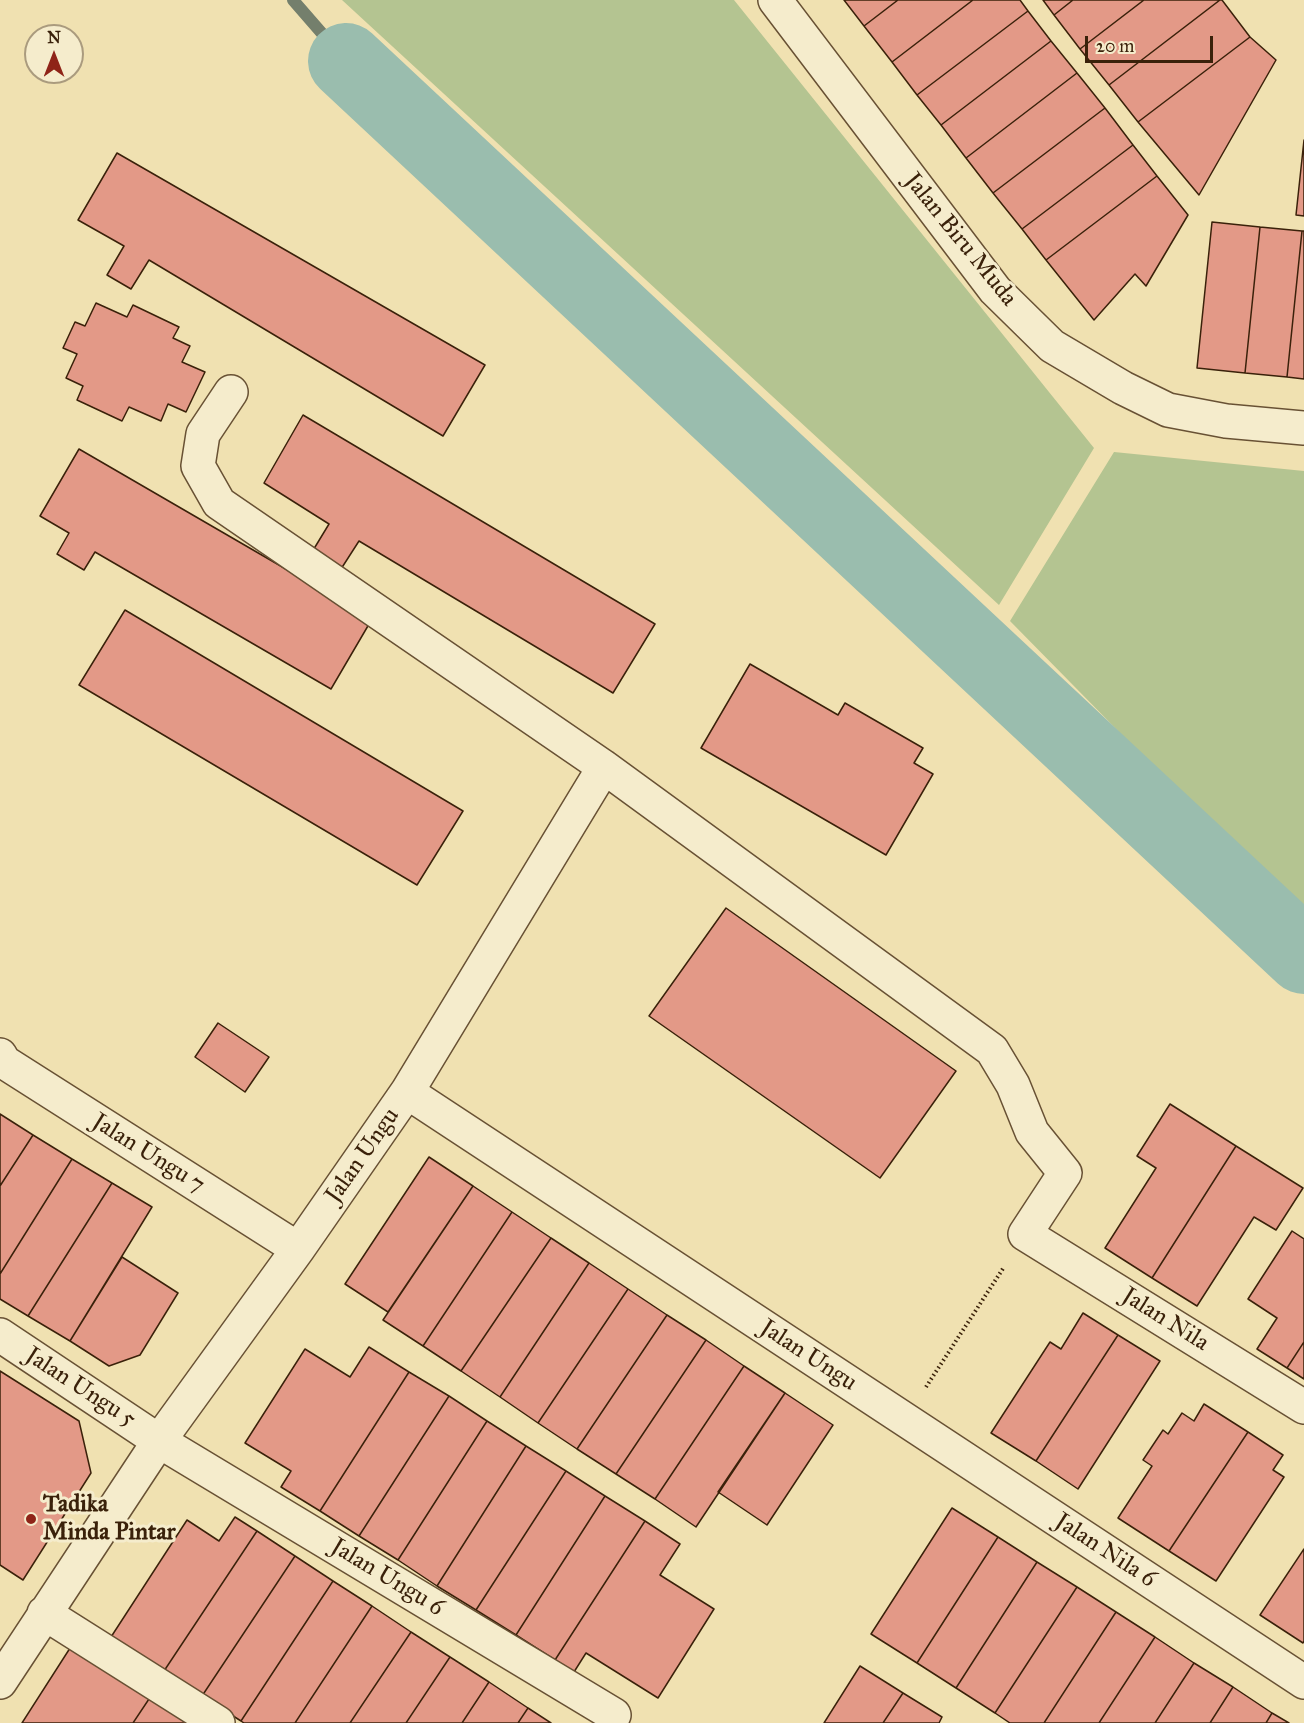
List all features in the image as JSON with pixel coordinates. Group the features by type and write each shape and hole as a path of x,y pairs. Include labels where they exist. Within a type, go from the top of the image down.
{"street":[{"name":"Jalan Biru Muda","path":"775,0 995,290 1052,346 1123,388 1168,410 1226,421 1304,428"},
{"path":"231,392 203,434 198,466 219,502 604,766 992,1050 1013,1085 1032,1132 1065,1173 1025,1234"},
{"path":"407,1092 604,766"},
{"name":"Jalan Ungu 7","path":"0,1055 4,1062 298,1249"},
{"name":"Jalan Ungu","path":"0,1682 159,1441 298,1249 407,1092 905,1420"},
{"name":"Jalan Nila","path":"1025,1234 1304,1407"},
{"name":"Jalan Ungu 5","path":"0,1335 159,1441"},
{"name":"Jalan Nila 6","path":"905,1420 1304,1682"},
{"name":"Jalan Ungu 6","path":"159,1441 614,1715"},
{"path":"44,1613 218,1723"}],"path":[{"path":"905,1420 1025,1234"}],"green space":[{"path":"342,0 734,0 1094,448 999,605"},
{"path":"1114,452 1304,471 1304,920 1010,621"}],"building":[{"path":"844,0 898,0 864,26"},
{"path":"898,0 973,0 892,62 864,26"},
{"path":"973,0 1020,0 1028,11 917,95 892,62"},
{"path":"1043,0 1073,0 1054,15"},
{"path":"1073,0 1144,0 1080,49 1054,15"},
{"path":"1144,0 1220,0 1109,85 1080,49"},
{"path":"1220,0 1250,37 1138,122 1109,85"},
{"path":"1028,11 1051,41 941,125 917,95"},
{"path":"1250,37 1276,60 1199,195 1138,122"},
{"path":"1051,41 1077,73 966,158 941,125"},
{"path":"1077,73 1105,108 993,193 966,158"},
{"path":"1105,108 1133,145 1022,229 993,193"},
{"path":"1304,140 1304,216 1296,215"},
{"path":"1133,145 1157,176 1046,260 1022,229"},
{"path":"117,153 485,365 443,436 149,260 131,289 107,275 124,246 78,220"},
{"path":"1157,176 1188,215 1146,286 1135,274 1094,320 1046,260"},
{"path":"1212,222 1260,227 1245,373 1197,368"},
{"path":"1260,227 1302,231 1287,377 1245,373"},
{"path":"1302,231 1304,231 1304,379 1287,377"},
{"path":"96,303 127,317 133,305 179,327 173,338 190,346 182,362 205,372 186,412 168,404 161,421 129,407 122,421 77,400 83,386 66,378 77,354 63,348 75,322 85,326"},
{"path":"303,415 655,624 613,693 359,541 341,569 312,552 329,524 264,483"},
{"path":"79,449 372,619 331,689 95,552 84,570 57,554 69,533 40,516"},
{"path":"125,610 463,811 417,885 79,685"},
{"path":"750,664 838,715 845,703 923,748 914,763 933,774 886,855 701,748"},
{"path":"726,908 956,1071 880,1178 649,1016"},
{"path":"218,1023 269,1057 245,1092 195,1057"},
{"path":"1170,1104 1236,1146 1152,1278 1105,1248 1156,1168 1137,1156"},
{"path":"0,1114 33,1135 0,1186"},
{"path":"33,1135 72,1159 0,1274 0,1186"},
{"path":"1236,1146 1303,1188 1276,1230 1254,1217 1197,1306 1152,1278"},
{"path":"429,1157 473,1186 388,1312 345,1284"},
{"path":"72,1159 112,1183 28,1316 0,1299 0,1274"},
{"path":"112,1183 152,1207 70,1341 28,1316"},
{"path":"473,1186 512,1212 423,1346 383,1320"},
{"path":"512,1212 551,1238 461,1371 423,1346"},
{"path":"1292,1231 1304,1239 1304,1342 1287,1368 1257,1349 1277,1318 1248,1299"},
{"path":"551,1238 589,1263 500,1397 461,1371"},
{"path":"122,1257 178,1293 140,1355 109,1366 70,1341"},
{"path":"589,1263 628,1289 538,1423 500,1397"},
{"path":"628,1289 667,1315 577,1449 538,1423"},
{"path":"1083,1313 1118,1335 1036,1461 991,1433 1050,1342 1061,1349"},
{"path":"667,1315 706,1340 616,1474 577,1449"},
{"path":"1118,1335 1160,1361 1078,1489 1036,1461"},
{"path":"706,1340 744,1366 655,1499 616,1474"},
{"path":"1304,1342 1304,1379 1287,1368"},
{"path":"369,1347 409,1372 320,1511 281,1487 291,1471 245,1443 305,1349 350,1377"},
{"path":"744,1366 785,1393 696,1527 655,1499"},
{"name":"Tadika Minda Pintar","path":"0,1371 79,1421 91,1473 23,1580 0,1565"},
{"path":"409,1372 449,1396 359,1536 320,1511"},
{"path":"785,1393 833,1425 767,1525 718,1492"},
{"path":"449,1396 487,1421 398,1560 359,1536"},
{"path":"1204,1404 1248,1432 1169,1551 1118,1518 1152,1466 1143,1460 1163,1430 1168,1434 1182,1413 1194,1421"},
{"path":"487,1421 526,1446 437,1586 398,1560"},
{"path":"1248,1432 1283,1455 1273,1470 1284,1477 1216,1581 1169,1551"},
{"path":"526,1446 566,1471 476,1610 437,1586"},
{"path":"566,1471 605,1496 516,1635 476,1610"},
{"path":"605,1496 645,1521 555,1660 516,1635"},
{"path":"952,1508 998,1537 917,1663 871,1634"},
{"path":"235,1517 257,1531 164,1671 111,1637 187,1520 219,1541"},
{"path":"645,1521 680,1544 660,1575 714,1609 658,1698 586,1653 574,1672 555,1660"},
{"path":"257,1531 295,1556 202,1696 164,1671"},
{"path":"998,1537 1037,1562 956,1688 917,1663"},
{"path":"1304,1549 1304,1641 1303,1643 1260,1615"},
{"path":"295,1556 333,1581 241,1721 202,1696"},
{"path":"1037,1562 1077,1587 995,1713 956,1688"},
{"path":"333,1581 372,1606 295,1723 244,1723 241,1721"},
{"path":"1077,1587 1116,1612 1044,1723 1010,1723 995,1713"},
{"path":"372,1606 411,1632 350,1723 295,1723"},
{"path":"1116,1612 1155,1637 1099,1723 1044,1723"},
{"path":"411,1632 450,1657 406,1723 350,1723"},
{"path":"1155,1637 1194,1663 1155,1723 1099,1723"},
{"path":"72,1645 151,1696 133,1723 22,1723"},
{"path":"450,1657 489,1682 462,1723 406,1723"},
{"path":"1194,1663 1233,1687 1210,1723 1155,1723"},
{"path":"860,1666 903,1693 883,1723 824,1723"},
{"path":"489,1682 528,1708 518,1723 462,1723"},
{"path":"1233,1687 1272,1713 1266,1723 1210,1723"},
{"path":"903,1693 942,1717 939,1723 883,1723"},
{"path":"151,1696 188,1723 133,1723"},
{"path":"528,1708 551,1723 518,1723"},
{"path":"1272,1713 1289,1723 1266,1723"}],"waterway":[{"path":"293,0 346,61"},
{"path":"346,61 1304,956"}],"place":[{"name":"Tadika Minda Pintar","path":"31,1519"}]}
